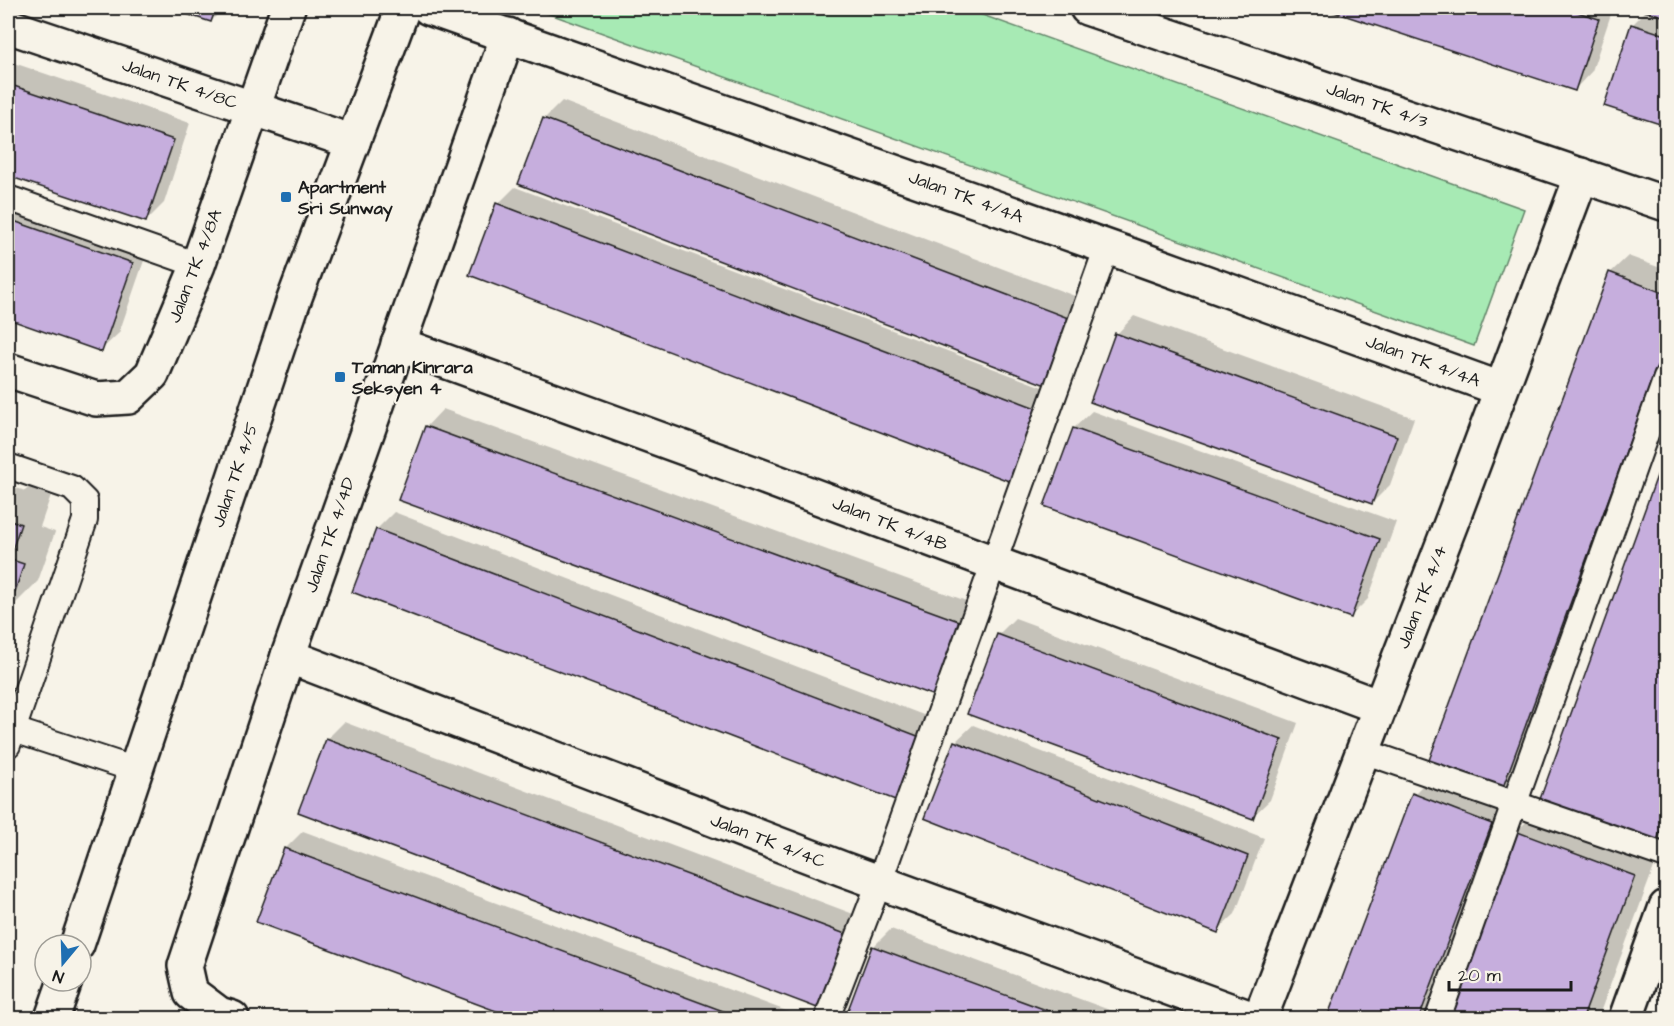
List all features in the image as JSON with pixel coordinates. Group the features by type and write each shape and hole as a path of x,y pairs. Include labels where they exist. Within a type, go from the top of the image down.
{"street":[{"name":"Jalan TK 4/8A","path":"8,370 96,399 128,397 152,374 198,265 288,8"},
{"name":"Jalan TK 4/5","path":"81,933 288,316 403,8"},
{"name":"Jalan TK 4/4A","path":"429,8 1107,247 1501,389"},
{"name":"Jalan TK 4/3","path":"1087,8 1163,19 1666,204"},
{"name":"Jalan TK 4/8C","path":"8,26 353,142"},
{"name":"Jalan TK 4/4D","path":"232,1018 219,1014 191,993 185,966 288,656 508,35"},
{"name":"Jalan TK 4/4","path":"1260,1018 1582,175"},
{"name":"Jalan TK 4/4B","path":"398,344 753,472 1380,707"},
{"name":"Jalan TK 4/4C","path":"288,656 879,882 1251,1018"},
{"path":"1626,1018 1666,907"},
{"path":"52,1018 61,993"}],"lane":[{"path":"8,198 198,265"},
{"path":"827,1018 879,882 1107,247"},
{"path":"1438,1018 1666,378"},
{"path":"8,466 72,488 85,501 85,520 9,734 136,770"},
{"path":"1363,751 1666,856"}],"green space":[{"path":"533,8 963,8 1524,209 1474,346"}],"building":[{"path":"168,8 216,8 211,22"},
{"path":"1322,8 1565,8 1599,19 1575,91"},
{"path":"1635,8 1666,8 1666,17"},
{"path":"1631,24 1666,35 1666,126 1604,106"},
{"path":"8,84 174,140 146,222 8,176"},
{"path":"543,118 1076,321 1051,387 518,184"},
{"path":"496,203 1041,410 1014,483 469,275"},
{"path":"8,219 133,263 102,352 8,319"},
{"path":"1609,272 1666,294 1666,342 1502,790 1428,763"},
{"path":"1115,333 1397,436 1372,504 1090,402"},
{"path":"425,426 964,623 937,697 398,500"},
{"path":"1073,428 1380,539 1351,618 1044,506"},
{"path":"1666,451 1666,814 1656,844 1539,802"},
{"path":"8,519 21,524 9,559 24,564 8,613"},
{"path":"376,529 923,738 898,801 352,592"},
{"path":"997,634 1282,740 1253,819 967,714"},
{"path":"326,739 848,935 820,1009 298,812"},
{"path":"954,741 1248,856 1218,933 924,818"},
{"path":"1412,793 1492,824 1419,1018 1327,1018"},
{"path":"1515,831 1635,876 1583,1018 1446,1018"},
{"path":"284,848 742,1018 515,1018 256,922"},
{"path":"872,946 1068,1018 845,1018"}],"place":[{"name":"Apartment Sri Sunway","path":"286,197"},
{"name":"Taman Kinrara Seksyen 4","path":"340,377"}]}
